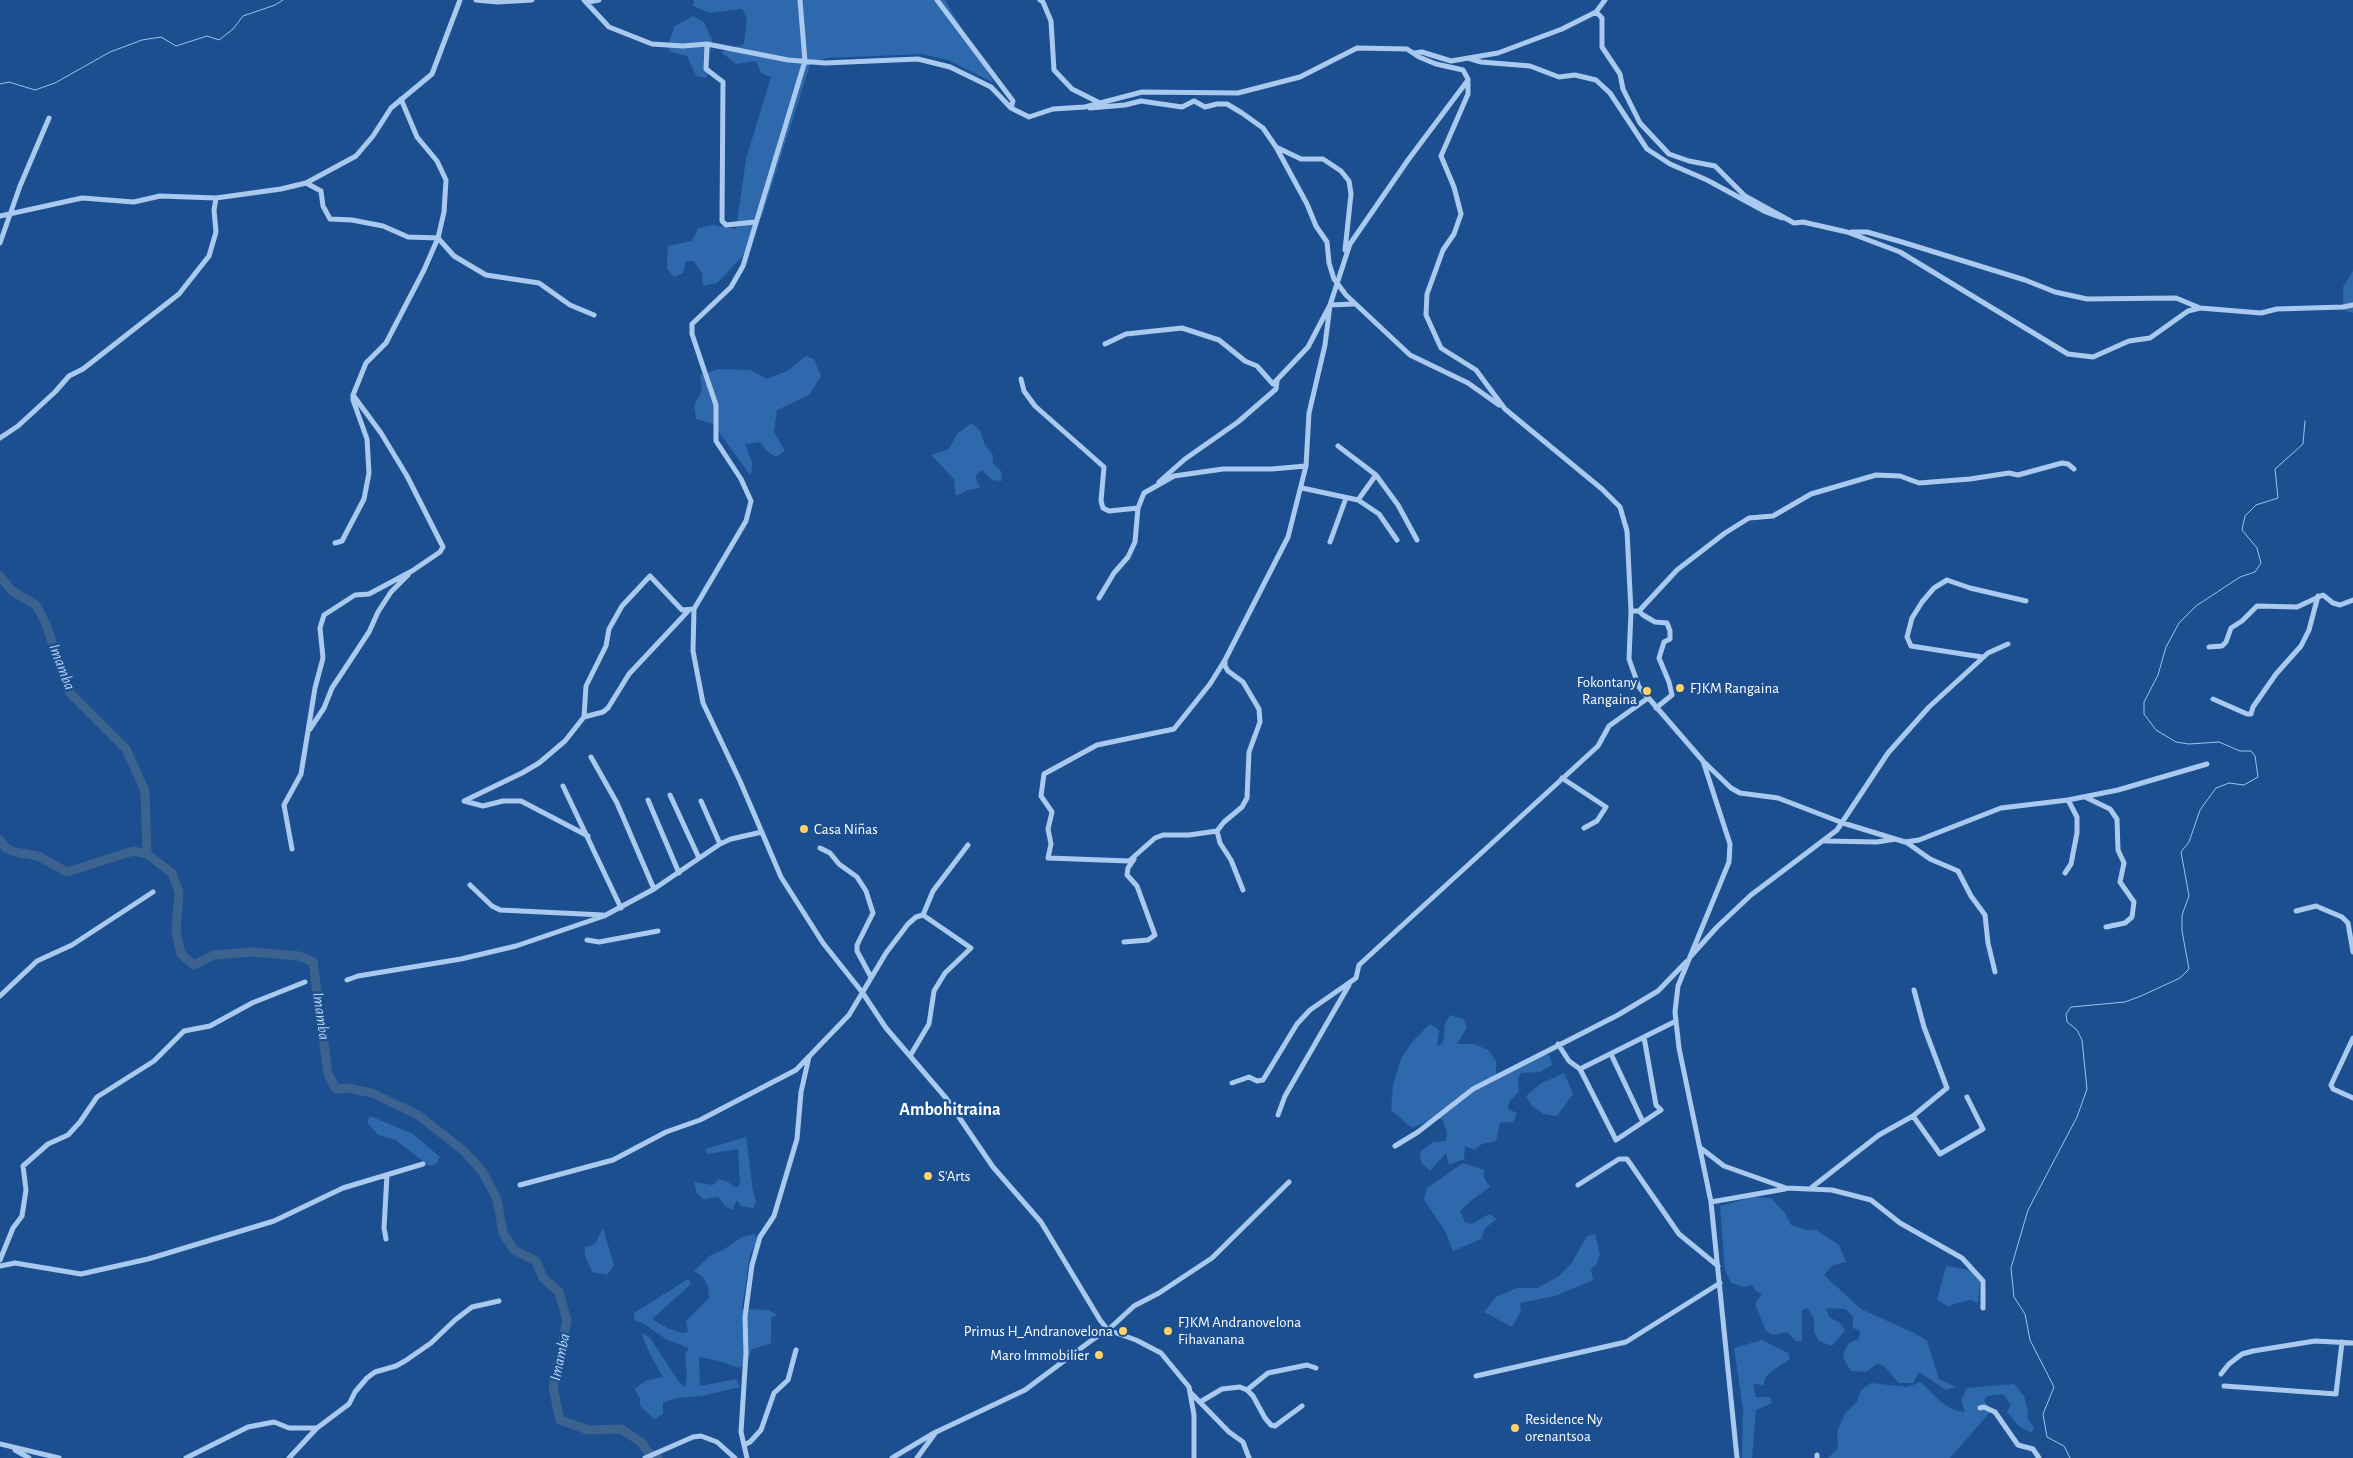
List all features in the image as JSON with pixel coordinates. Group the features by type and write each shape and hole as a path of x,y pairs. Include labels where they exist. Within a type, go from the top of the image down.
{"street":[{"path":"0,216 82,198 134,202 160,196 216,198 281,189 306,183 356,156 391,108 432,74 460,0"},
{"path":"476,0 498,2 532,0"},
{"path":"586,1 599,0"},
{"path":"584,717 603,712 608,708 629,674 692,610 746,521 751,502 741,479 716,442 716,405 692,334 692,324 731,287 739,275 805,61 800,0"},
{"path":"937,0 1013,102 1011,108"},
{"path":"1040,0 1043,2 1051,21 1054,70 1072,89 1098,102"},
{"path":"1413,53 1422,52 1451,61 1498,53 1562,29 1596,12 1605,0"},
{"path":"586,1 609,27 625,35 652,44 683,46 707,44 788,60 825,63 918,59 950,67 991,87 1011,108 1028,117 1053,109 1125,105 1141,101 1182,107 1194,101 1205,107 1227,104 1263,128 1276,147 1307,204 1316,226 1327,242 1329,263 1337,283 1354,304 1410,355 1468,383 1505,409 1602,489 1620,507 1627,531 1631,611 1629,659 1639,687 1656,708 1730,788 1740,793 1778,798 1844,823 1905,842 1930,859 1958,871 1971,896 1985,915 1988,943 1995,972"},
{"path":"1596,12 1602,18 1602,48 1620,74 1623,89 1640,123 1650,135 1670,154 1690,161 1715,166 1745,196 1794,223"},
{"path":"707,44 706,69 723,82 722,221 726,225 755,222"},
{"path":"1085,107 1098,102 1142,92 1238,94 1300,77 1357,48 1407,49 1436,64 1463,70 1468,79 1468,94 1441,156 1454,186 1461,214 1454,234 1443,250 1427,294 1426,315 1441,348 1476,370 1505,409"},
{"path":"1468,58 1481,62 1530,66 1559,77 1575,75 1596,80 1610,93 1647,149 1670,164 1708,180 1766,212 1794,223 1804,222 1847,232 1900,252 2068,354 2093,357 2129,341 2150,338 2188,311 2200,308"},
{"path":"1225,660 1225,666 1228,671 1243,682 1259,709 1260,722 1249,752 1247,798 1242,807 1224,822 1217,831 1189,835 1163,834 1148,843 1129,860 1048,858 1051,844 1048,828 1052,812 1040,796 1044,774 1097,745 1174,729 1210,684 1225,660 1288,537 1302,488 1306,466 1308,413 1325,345 1330,305 1350,244 1408,160 1468,79"},
{"path":"335,543 342,542 364,499 368,473 367,439 353,400 353,395 366,363 386,343 424,270 438,238 444,212 446,180 437,161 417,137 401,99"},
{"path":"0,243 20,186 49,118"},
{"path":"1276,147 1301,159 1323,159 1331,162 1348,181 1350,194 1343,265"},
{"path":"306,183 321,191 323,206 330,219 352,220 383,226 408,238 438,238 454,256 486,275 539,283 570,305 594,315"},
{"path":"0,438 18,426 55,392 69,376 96,360 163,304 179,294 209,256 216,232 214,210 216,198"},
{"path":"1847,232 1867,232 2025,280 2055,292 2087,299 2176,298 2200,308 2261,313 2277,309 2353,305"},
{"path":"1330,305 1354,304"},
{"path":"1105,344 1126,334 1182,328 1219,340 1245,361 1257,366 1273,384 1308,346 1330,305"},
{"path":"1021,379 1024,391 1036,406 1104,467 1101,500 1103,508 1109,511 1138,508"},
{"path":"1150,490 1184,459 1238,422 1276,389 1277,381"},
{"path":"292,849 284,804 301,774 315,688 323,658 320,628 324,615 355,595 369,594 412,571 440,552 443,547 442,541 407,476 353,395"},
{"path":"1338,446 1376,475 1398,505 1417,540"},
{"path":"1631,611 1639,611 1677,570 1749,518 1773,516 1811,494 1876,475 1900,476 1919,483 1970,479 2010,473 2018,475 2062,463 2068,464 2074,470"},
{"path":"1099,598 1114,573 1128,557 1136,542 1138,508 1144,493 1174,476 1223,469 1272,469 1306,466"},
{"path":"1358,500 1376,475"},
{"path":"1302,488 1358,500 1378,514 1397,540"},
{"path":"1330,542 1346,498"},
{"path":"308,732 324,708 332,688 368,632 378,612 391,592 412,571"},
{"path":"588,836 521,801 503,801 483,806 464,801 539,763 565,741 584,717 586,686 606,646 609,629 622,606 650,576 682,610 692,610"},
{"path":"1982,657 1911,646 1907,637 1912,618 1922,602 1934,588 1947,580 1970,588 2026,601"},
{"path":"2209,647 2222,646 2226,642 2231,628 2242,621 2257,606 2297,607 2323,595 2333,603 2340,605 2353,600"},
{"path":"2213,699 2251,714 2253,706 2276,674 2301,646 2318,596"},
{"path":"692,610 693,651 703,703 781,877 799,908 862,992 886,1028 946,1098 994,1167 1041,1222 1100,1320 1108,1330 1136,1340 1161,1353 1189,1387 1194,1415 1194,1458"},
{"path":"1639,611 1642,615 1656,622 1667,624 1670,632 1670,639 1664,642 1659,658 1672,695 1656,708"},
{"path":"1395,1146 1418,1132 1473,1089 1618,1014 1658,991 1717,927 1751,895 1824,841 1844,823 1888,753 1929,707 1982,657 2008,644"},
{"path":"1232,1083 1249,1077 1256,1081 1262,1080 1297,1024 1310,1010 1356,978 1359,965 1598,746 1609,726 1648,698"},
{"path":"591,757 617,803 654,889"},
{"path":"1703,761 1730,844 1729,862 1678,986 1674,1012 1679,1048 1702,1149 1711,1202 1737,1458"},
{"path":"1905,842 1919,840 2001,808 2068,800 2118,790 2207,764"},
{"path":"1562,778 1606,807 1597,821 1584,828"},
{"path":"563,786 621,908"},
{"path":"670,795 699,858"},
{"path":"2085,797 2110,809 2118,818 2118,850 2124,863 2120,882 2134,902 2132,917 2125,923 2106,927"},
{"path":"648,800 679,872"},
{"path":"2066,873 2071,864 2077,833 2077,817 2068,800"},
{"path":"701,801 720,844"},
{"path":"1217,831 1220,844 1231,860 1243,890"},
{"path":"346,980 358,976 461,959 516,946 606,915 654,889 720,844 731,839 762,832"},
{"path":"1824,841 1877,842 1896,839"},
{"path":"520,1185 613,1160 666,1132 700,1120 796,1070 850,1015 871,977 908,924 916,917 922,915 933,891 968,845"},
{"path":"820,848 830,853 839,864 857,877 866,891 873,913 857,945 857,951 871,977"},
{"path":"1124,942 1148,940 1155,935 1137,886 1127,875 1128,868 1135,856"},
{"path":"470,885 473,885 492,906 500,910 606,915"},
{"path":"0,996 37,961 72,945 153,892"},
{"path":"2296,911 2316,906 2342,917 2348,923 2353,952"},
{"path":"910,1056 929,1024 934,991 946,973 971,948 922,915"},
{"path":"587,940 600,942 658,931"},
{"path":"0,1260 13,1228 22,1216 26,1190 23,1166 48,1144 68,1135 80,1122 97,1097 154,1061 184,1031 210,1026 252,1003 305,982"},
{"path":"1278,1115 1285,1096 1350,983"},
{"path":"1811,1188 1879,1135 1913,1116 1947,1088 1924,1027 1914,990"},
{"path":"1580,1069 1676,1021"},
{"path":"1558,1044 1569,1060 1580,1069 1616,1140 1661,1110 1656,1105 1644,1037"},
{"path":"2353,1038 2331,1084 2333,1090 2353,1098"},
{"path":"1611,1054 1643,1122"},
{"path":"747,1458 741,1432 746,1353 745,1316 752,1265 760,1237 774,1216 797,1139 802,1092 809,1057"},
{"path":"1913,1116 1940,1154 1983,1128 1967,1097"},
{"path":"1702,1149 1724,1166 1786,1188"},
{"path":"1578,1185 1619,1159 1627,1159 1679,1234 1718,1266"},
{"path":"0,1266 15,1263 81,1274 148,1259 274,1221 343,1188 424,1164"},
{"path":"386,1239 384,1228 388,1176"},
{"path":"895,1457 936,1432 1024,1390 1108,1330 1134,1306 1159,1293 1212,1258 1288,1182"},
{"path":"1711,1202 1786,1188 1832,1190 1871,1200 1900,1223 1962,1258 1983,1281 1983,1308"},
{"path":"1476,1376 1626,1342 1720,1283"},
{"path":"289,1458 317,1428 349,1404 355,1392 367,1378 375,1372 396,1366 405,1361 431,1343 454,1320 472,1307 498,1301"},
{"path":"2221,1374 2229,1364 2242,1354 2253,1351 2315,1341 2353,1343"},
{"path":"2224,1386 2336,1394 2342,1342"},
{"path":"744,1445 750,1442 761,1430 774,1392 788,1380 796,1350"},
{"path":"1247,1390 1268,1373 1307,1365 1316,1368"},
{"path":"1200,1402 1222,1389 1240,1387 1247,1390 1253,1396 1271,1425 1275,1426 1302,1406"},
{"path":"1190,1392 1228,1432 1243,1442 1250,1458"},
{"path":"1980,1408 1984,1407 1995,1412 2018,1444 2033,1449 2039,1458"},
{"path":"186,1458 248,1427 274,1422 290,1428 317,1428"},
{"path":"917,1458 936,1432"},
{"path":"645,1458 693,1437 701,1436 717,1442 735,1458"},
{"path":"0,1444 29,1458"},
{"path":"0,1444 59,1458"}],"shaded area":[{"path":"694,0 945,0 994,83 948,60 922,54 826,58 810,65 762,216 742,257 717,283 703,286 702,273 694,261 686,261 683,273 674,277 667,268 668,246 692,241 698,228 713,225 736,229 746,159 771,77 761,73 756,61 736,64 721,52 744,44 747,19 742,9 710,13 693,6"},
{"path":"693,16 704,22 712,40 707,78 696,76 687,56 669,51 670,38 675,26"},
{"path":"2353,271 2353,313 2343,310 2343,287"},
{"path":"806,356 814,359 821,376 809,395 777,410 774,432 785,451 776,457 767,451 760,442 745,444 752,462 751,476 713,424 696,419 694,405 702,391 700,375 718,369 750,370 767,379 787,371"},
{"path":"972,423 980,431 985,445 993,455 993,463 1001,471 1002,481 992,480 982,470 975,476 980,488 968,490 956,496 954,479 931,455 949,449 957,434"},
{"path":"1450,1015 1463,1019 1467,1027 1457,1044 1474,1044 1488,1050 1496,1061 1496,1074 1541,1051 1550,1056 1552,1065 1540,1072 1521,1073 1518,1079 1519,1091 1509,1102 1508,1109 1517,1113 1513,1122 1500,1123 1496,1141 1482,1144 1474,1150 1465,1146 1464,1159 1449,1165 1446,1153 1430,1171 1421,1163 1420,1152 1433,1142 1446,1141 1447,1132 1442,1119 1431,1120 1412,1128 1391,1110 1393,1084 1401,1059 1412,1042 1430,1024 1439,1030 1437,1046 1443,1044 1445,1024"},
{"path":"1564,1073 1573,1094 1557,1116 1544,1114 1532,1106 1526,1096 1540,1084"},
{"path":"370,1116 413,1134 440,1157 436,1164 429,1166 396,1140 378,1135 367,1122"},
{"path":"746,1137 756,1202 753,1208 741,1206 737,1200 732,1210 725,1206 718,1197 703,1199 697,1193 694,1182 713,1185 719,1179 737,1188 740,1183 738,1149 707,1154 705,1149"},
{"path":"1463,1163 1484,1170 1484,1178 1490,1187 1460,1211 1465,1222 1472,1224 1489,1214 1497,1219 1485,1228 1481,1239 1453,1251 1445,1231 1424,1200 1427,1188"},
{"path":"1752,1197 1771,1198 1785,1213 1791,1225 1807,1230 1816,1230 1839,1245 1846,1262 1833,1265 1824,1275 1861,1309 1927,1341 1939,1379 1956,1387 1946,1390 1919,1372 1913,1383 1899,1383 1883,1365 1877,1364 1866,1372 1851,1371 1843,1358 1849,1343 1859,1339 1860,1331 1853,1328 1853,1317 1846,1309 1826,1308 1829,1317 1840,1323 1845,1330 1832,1346 1819,1341 1814,1332 1814,1319 1808,1308 1802,1310 1802,1341 1796,1341 1787,1332 1773,1335 1766,1331 1755,1304 1762,1294 1756,1291 1752,1285 1744,1287 1731,1283 1725,1271 1720,1206"},
{"path":"603,1228 614,1265 607,1275 592,1272 585,1255 585,1247 595,1244"},
{"path":"755,1234 758,1241 750,1254 742,1309 769,1310 777,1315 771,1318 771,1343 751,1350 747,1363 739,1368 699,1357 700,1386 736,1379 740,1387 702,1396 676,1398 663,1403 663,1414 654,1419 640,1406 640,1399 635,1389 645,1381 663,1377 649,1352 641,1332 650,1338 679,1382 685,1387 687,1376 685,1355 689,1348 666,1339 644,1324 634,1320 634,1313 688,1279 691,1284 652,1319 667,1328 682,1333 688,1332 686,1321 709,1298 708,1287 704,1278 694,1271 711,1255 723,1250 742,1237"},
{"path":"1595,1234 1600,1254 1596,1265 1591,1269 1593,1280 1555,1296 1520,1303 1521,1311 1512,1327 1484,1312 1496,1297 1516,1288 1537,1288 1558,1277 1571,1264 1587,1236"},
{"path":"1946,1266 1970,1270 1980,1281 1978,1303 1971,1300 1949,1307 1937,1300"},
{"path":"1762,1340 1788,1353 1790,1359 1765,1378 1764,1385 1753,1384 1756,1397 1770,1397 1772,1403 1756,1410 1752,1458 1742,1458 1743,1409 1734,1348"},
{"path":"1921,1382 1942,1403 1954,1410 1965,1412 1961,1400 1967,1388 2014,1384 2024,1396 2028,1411 2027,1418 2034,1427 2032,1433 2020,1427 2007,1412 2011,1405 2003,1394 1987,1396 1984,1400 1991,1411 1950,1458 1828,1458 1838,1448 1837,1432 1845,1413 1857,1402 1861,1390 1871,1383 1907,1387"}],"waterway":[{"path":"0,84 9,82 35,90 55,83 110,52 142,40 161,37 176,46 207,36 219,40 233,29 243,16 275,5 283,0"},
{"path":"2070,1458 2064,1446 2047,1437 2043,1414 2054,1387 2030,1340 2025,1314 2014,1297 2011,1268 2028,1210 2077,1117 2087,1089 2082,1040 2077,1030 2067,1022 2066,1014 2071,1007 2125,1002 2180,978 2189,969 2182,931 2182,915 2189,896 2181,852 2189,842 2200,810 2216,788 2229,783 2244,785 2258,777 2255,756 2251,751 2240,751 2219,742 2189,744 2176,742 2156,730 2144,714 2144,702 2158,675 2166,647 2179,623 2196,606 2240,577 2255,572 2261,563 2257,548 2242,530 2245,516 2256,505 2278,498 2275,469 2303,444 2305,421"},
{"name":"Imamba","path":"0,576 12,591 36,605 46,624 69,692 126,749 145,791 147,854 172,873 179,892 176,931 181,954 194,965 214,955 251,952 299,956 313,962 328,1074 336,1089 347,1088 372,1093 418,1115 464,1151 482,1171 497,1199 503,1233 514,1250 536,1261 543,1278 559,1292 567,1321 553,1388 560,1420 588,1430 621,1429 641,1442 649,1453 658,1458"},
{"path":"0,840 6,848 15,852 38,856 67,872 133,851 147,854"}],"place":[{"name":"FJKM Rangaina","path":"1680,688"},
{"name":"Fokontany Rangaina","path":"1647,691"},
{"name":"Casa Niñas","path":"804,829"},
{"name":"S'Arts","path":"928,1176"},
{"name":"Primus H_Andranovelona","path":"1123,1331"},
{"name":"FJKM Andranovelona Fihavanana","path":"1168,1331"},
{"name":"Maro Immobilier","path":"1099,1355"},
{"name":"Residence Ny orenantsoa","path":"1515,1428"}],"district":[{"name":"Ambohitraina","path":"950,1110"}]}
